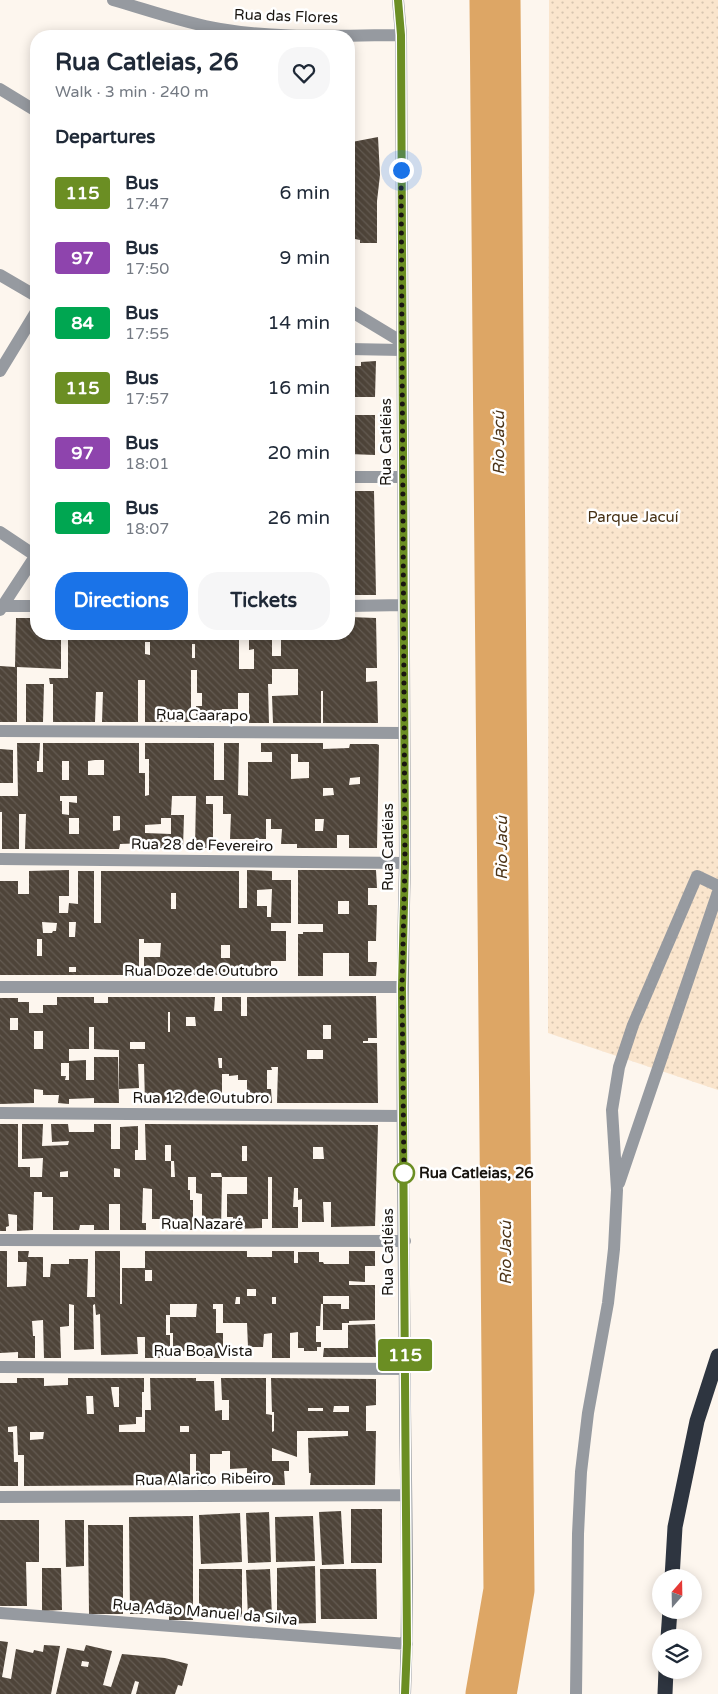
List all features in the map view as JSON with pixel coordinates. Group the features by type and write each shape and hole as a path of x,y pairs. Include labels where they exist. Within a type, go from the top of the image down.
{"highway":[{"path":"673,1569 675,1527 697,1421 718,1356"},
{"path":"665,1694 666,1679"}],"street":[{"name":"Rua das Flores","path":"113,0 208,30"},
{"name":"Rua Catléias","path":"398,0 401,35 405,863 402,987 407,1644 405,1694"},
{"name":"Rua das Flores","path":"355,35 401,35"},
{"path":"0,89 30,107"},
{"path":"0,275 30,292"},
{"path":"355,314 402,346"},
{"path":"0,371 30,322"},
{"path":"355,349 402,346"},
{"path":"355,477 402,477"},
{"path":"0,532 30,551"},
{"path":"1,608 30,564"},
{"path":"355,606 403,605"},
{"path":"1,608 30,606"},
{"name":"Rua Caarapo","path":"0,731 404,733"},
{"name":"Rua 28 de Fevereiro","path":"0,858 405,863"},
{"path":"576,1694 578,1534 581,1472 588,1413 608,1303 614,1249 617,1190 612,1110 618,1067 633,1025 697,876 718,886"},
{"path":"617,1190 718,892"},
{"name":"Rua Doze de Outubro","path":"0,987 402,987"},
{"name":"Rua 12 de Outubro","path":"0,1113 402,1116"},
{"name":"Rua Nazaré","path":"0,1240 405,1241"},
{"name":"Rua Boa Vista","path":"0,1367 405,1369"},
{"name":"Rua Alarico Ribeiro","path":"0,1497 406,1494"},
{"name":"Rua Adão Manuel da Silva","path":"0,1613 407,1644"}],"green space":[{"name":"Parque Jacuí","path":"549,0 718,0 718,1090 548,1033"}],"building":[{"path":"378,137 380,175 377,201 377,243 360,243 360,240 355,239 355,141"},
{"path":"376,361 375,397 355,397 355,366 361,366 361,362"},
{"path":"355,415 375,415 375,455 355,454"},
{"path":"355,491 374,491 376,595 355,595"},
{"path":"355,617 376,618 377,668 366,668 366,682 377,681 378,723 323,723 323,691 321,691 321,723 273,723 272,696 298,695 298,669 272,669 272,684 268,684 269,723 249,723 249,693 238,693 238,709 222,709 221,722 196,722 196,706 202,706 202,693 197,693 197,670 191,670 191,722 145,722 145,680 138,680 138,722 102,722 103,692 96,692 95,722 53,722 53,684 50,684 49,678 68,678 68,640 239,640 239,669 254,669 254,649 249,650 249,640 272,640 272,656 281,656 281,640 355,640","holes":["145,642 150,642 150,655 145,654","192,644 195,644 195,658 192,658"]},
{"path":"16,618 30,618 30,640 61,640 61,669 17,667 17,722 0,722 0,666 15,667"},
{"path":"26,684 44,684 43,722 26,722"},
{"path":"17,743 40,743 37,772 43,772 43,743 139,743 139,773 145,773 145,796 149,795 149,759 145,759 145,743 214,743 214,780 224,780 224,743 239,743 238,795 248,796 248,762 272,762 272,752 261,752 261,743 323,743 323,749 349,748 350,744 379,745 377,848 349,848 349,835 337,835 337,848 297,848 297,844 281,844 282,829 271,829 271,819 266,819 266,839 230,839 231,814 223,814 223,796 206,796 206,804 213,804 213,848 195,848 196,796 172,796 171,815 184,815 183,848 145,848 145,843 120,844 119,849 25,849 26,814 19,814 19,849 2,849 0,796 18,796","holes":["291,754 298,754 298,762 309,762 309,778 291,779","104,760 104,775 88,775 88,761","62,761 69,761 69,780 62,780","360,777 360,784 349,785 350,778","323,788 333,788 334,795 323,796","60,796 77,796 77,803 69,802 69,815 62,814 62,801 60,801","113,816 120,816 120,830 113,831","69,818 79,818 79,834 69,834","161,818 171,818 171,834 145,833 145,825 161,824","315,819 324,819 323,831 315,831"]},
{"path":"0,749 13,750 13,783 0,783"},
{"path":"69,870 69,896 59,896 59,913 68,913 69,903 78,904 78,871 94,871 94,923 101,923 101,871 239,871 239,908 247,908 247,870 272,871 272,880 291,880 291,923 271,923 271,931 286,931 286,961 271,961 271,967 246,967 246,975 0,975 0,881 18,881 18,894 29,894 29,871","holes":["272,889 271,917 267,917 267,906 257,906 257,890","171,893 176,893 176,909 171,909","42,922 57,923 56,931 43,933","69,922 76,922 75,937 69,937","37,939 42,939 42,956 37,956","139,939 144,939 144,943 161,943 160,957 144,957 144,967 139,967","221,945 230,945 230,958 221,958","69,967 76,967 76,972 69,972"]},
{"path":"298,870 376,870 377,888 368,888 368,905 377,905 376,941 368,941 368,962 377,962 376,976 349,976 349,953 323,953 323,976 298,976 298,934 303,934 303,932 323,932 323,924 298,924","holes":["338,901 349,901 349,914 338,914"]},
{"path":"376,996 377,1038 368,1038 368,1041 363,1041 363,1043 377,1043 378,1103 277,1103 278,1067 271,1067 272,1070 267,1070 267,1089 271,1089 272,1103 247,1103 247,1080 238,1080 238,1075 229,1076 229,1074 222,1074 222,1103 145,1103 144,1064 138,1064 139,1088 119,1089 119,1050 94,1049 94,1027 89,1027 89,1049 69,1049 69,1061 86,1060 86,1080 94,1080 94,1057 118,1057 119,1103 94,1103 94,1098 69,1099 69,1104 58,1103 59,1095 43,1095 43,1090 34,1089 34,1103 0,1104 0,998 18,998 18,1002 29,1002 29,1013 43,1013 43,1005 57,1005 57,997 94,997 94,1003 108,1003 108,997 215,997 214,1011 222,1011 222,997 241,997 241,1016 247,1016 247,997","holes":["168,1012 170,1012 170,1032 168,1032","186,1017 195,1017 196,1026 186,1026","10,1018 18,1018 18,1030 10,1030","323,1025 331,1025 331,1039 323,1039","34,1031 43,1031 43,1049 34,1049","130,1042 145,1042 145,1049 130,1049","307,1050 323,1050 323,1059 307,1059","218,1058 222,1058 222,1068 219,1068","61,1063 69,1063 69,1080 65,1080 66,1076 61,1076"]},
{"path":"0,1124 18,1124 18,1167 30,1167 30,1177 42,1177 43,1158 22,1159 22,1124 43,1124 42,1146 68,1145 69,1141 52,1142 51,1124 68,1124 69,1132 94,1132 94,1124 111,1124 111,1149 120,1149 120,1127 138,1126 138,1150 135,1150 135,1160 146,1160 145,1124 378,1125 375,1226 331,1227 331,1202 323,1202 324,1222 302,1222 302,1199 298,1200 298,1188 294,1188 293,1207 298,1207 298,1228 272,1228 272,1177 268,1177 268,1219 262,1219 262,1228 233,1229 233,1217 227,1217 227,1194 247,1194 247,1177 222,1177 221,1229 202,1230 202,1194 196,1193 196,1177 188,1177 188,1190 190,1190 190,1200 193,1200 193,1219 196,1219 196,1230 171,1230 171,1219 152,1219 152,1189 143,1188 142,1223 146,1223 146,1230 120,1230 120,1204 109,1204 109,1230 94,1230 94,1225 80,1225 79,1230 53,1230 53,1197 42,1197 42,1192 34,1192 33,1230 17,1231 17,1215 8,1214 9,1226 6,1227 6,1231 0,1231","holes":["165,1145 171,1145 171,1161 165,1161","242,1146 247,1146 247,1161 242,1161","313,1147 323,1147 324,1159 313,1159","171,1161 174,1161 175,1177 171,1177","114,1168 120,1169 120,1177 114,1177","68,1171 68,1177 60,1177 60,1172","211,1173 221,1173 222,1177 211,1177"]},
{"path":"0,1251 7,1251 7,1287 26,1286 27,1262 18,1262 18,1251 29,1251 28,1257 43,1257 43,1277 50,1277 51,1264 69,1264 69,1259 88,1259 87,1297 95,1297 95,1251 120,1251 120,1304 122,1304 122,1268 145,1268 145,1251 247,1251 247,1257 272,1257 272,1251 294,1251 294,1263 298,1263 298,1252 319,1252 319,1262 324,1264 349,1264 349,1251 375,1251 375,1266 365,1266 365,1282 349,1281 349,1285 375,1285 375,1320 349,1321 349,1323 342,1323 342,1330 323,1330 323,1304 321,1304 320,1326 316,1326 316,1342 321,1342 321,1347 317,1347 317,1351 304,1351 304,1348 298,1348 298,1332 290,1333 290,1358 272,1358 272,1333 264,1334 263,1347 248,1347 247,1323 223,1323 223,1304 213,1304 213,1309 216,1309 216,1333 223,1333 223,1358 197,1358 197,1351 173,1351 173,1333 170,1333 170,1317 196,1317 197,1304 170,1304 170,1315 166,1315 166,1335 170,1335 170,1358 145,1358 145,1337 137,1337 138,1354 101,1355 100,1314 96,1315 95,1304 93,1305 94,1349 74,1350 74,1305 69,1304 69,1326 60,1327 61,1358 44,1358 43,1320 32,1321 33,1336 35,1336 35,1358 18,1358 18,1352 0,1353","holes":["145,1270 152,1270 152,1281 145,1281","247,1289 256,1289 256,1296 247,1296","323,1296 349,1296 349,1309 341,1309 341,1304 323,1304","236,1297 240,1297 240,1304 235,1304","272,1297 276,1297 276,1304 272,1304"]},
{"path":"375,1324 376,1357 323,1357 324,1348 348,1348 348,1325"},
{"path":"17,1378 44,1378 44,1386 68,1385 68,1378 144,1378 142,1417 136,1417 136,1424 119,1425 119,1432 145,1432 145,1410 151,1410 150,1378 196,1378 196,1381 214,1381 215,1411 222,1410 222,1420 229,1420 229,1400 222,1400 221,1378 266,1378 266,1414 272,1415 272,1432 274,1431 274,1412 272,1412 271,1378 376,1379 376,1405 366,1406 366,1431 376,1431 375,1485 310,1485 311,1473 309,1473 308,1438 348,1436 348,1431 297,1431 297,1457 272,1448 272,1461 289,1461 289,1471 284,1471 285,1485 272,1485 272,1476 247,1476 247,1468 230,1469 230,1451 222,1451 222,1454 210,1454 210,1486 196,1485 196,1454 190,1454 190,1485 24,1486 24,1455 18,1455 17,1426 8,1427 8,1432 13,1432 14,1462 18,1462 18,1486 0,1486 0,1383 17,1383","holes":["111,1387 119,1387 119,1407 114,1407","86,1396 93,1396 94,1414 87,1414","334,1406 349,1406 349,1412 333,1412","308,1408 323,1408 323,1411 308,1411","180,1426 189,1426 189,1432 180,1432","30,1432 44,1432 43,1439 30,1440"]},
{"path":"351,1509 382,1509 382,1563 351,1563"},
{"path":"341,1511 344,1564 322,1565 319,1512"},
{"path":"269,1512 271,1562 248,1563 246,1513"},
{"path":"240,1513 242,1562 201,1564 199,1515"},
{"path":"193,1516 193,1620 169,1620 169,1607 150,1607 150,1614 130,1614 129,1517"},
{"path":"313,1516 315,1561 276,1562 275,1517"},
{"path":"0,1520 39,1520 39,1562 26,1562 27,1606 0,1606"},
{"path":"65,1520 84,1520 84,1566 66,1567"},
{"path":"88,1525 123,1525 123,1614 89,1614"},
{"path":"315,1566 316,1623 277,1624 277,1568"},
{"path":"42,1568 61,1568 62,1610 42,1611"},
{"path":"199,1569 242,1569 242,1617 199,1618"},
{"path":"270,1569 272,1617 248,1617 246,1570"},
{"path":"320,1569 376,1569 377,1619 321,1619"},
{"path":"0,1641 8,1642 2,1677 11,1679 16,1649 33,1653 34,1650 43,1652 44,1645 60,1646 51,1694 0,1694"},
{"path":"86,1645 112,1651 103,1685 111,1687 122,1654 165,1658 188,1664 182,1686 178,1685 175,1694 136,1694 139,1682 135,1681 131,1694 56,1694 67,1648 84,1651","holes":["82,1661 89,1662 88,1667 81,1666"]}],"waterway":[{"name":"Rio Jacú","path":"491,1694 509,1590 495,0"}],"bus line":[{"name":"115","path":"398,0 401,35 405,863 402,987 407,1644 405,1694"}],"place":[{"name":"Rua Catleias, 26","path":"404,1173"}],"route":[{"path":"401,170 405,863 402,987 404,1177 404,1173"}]}
